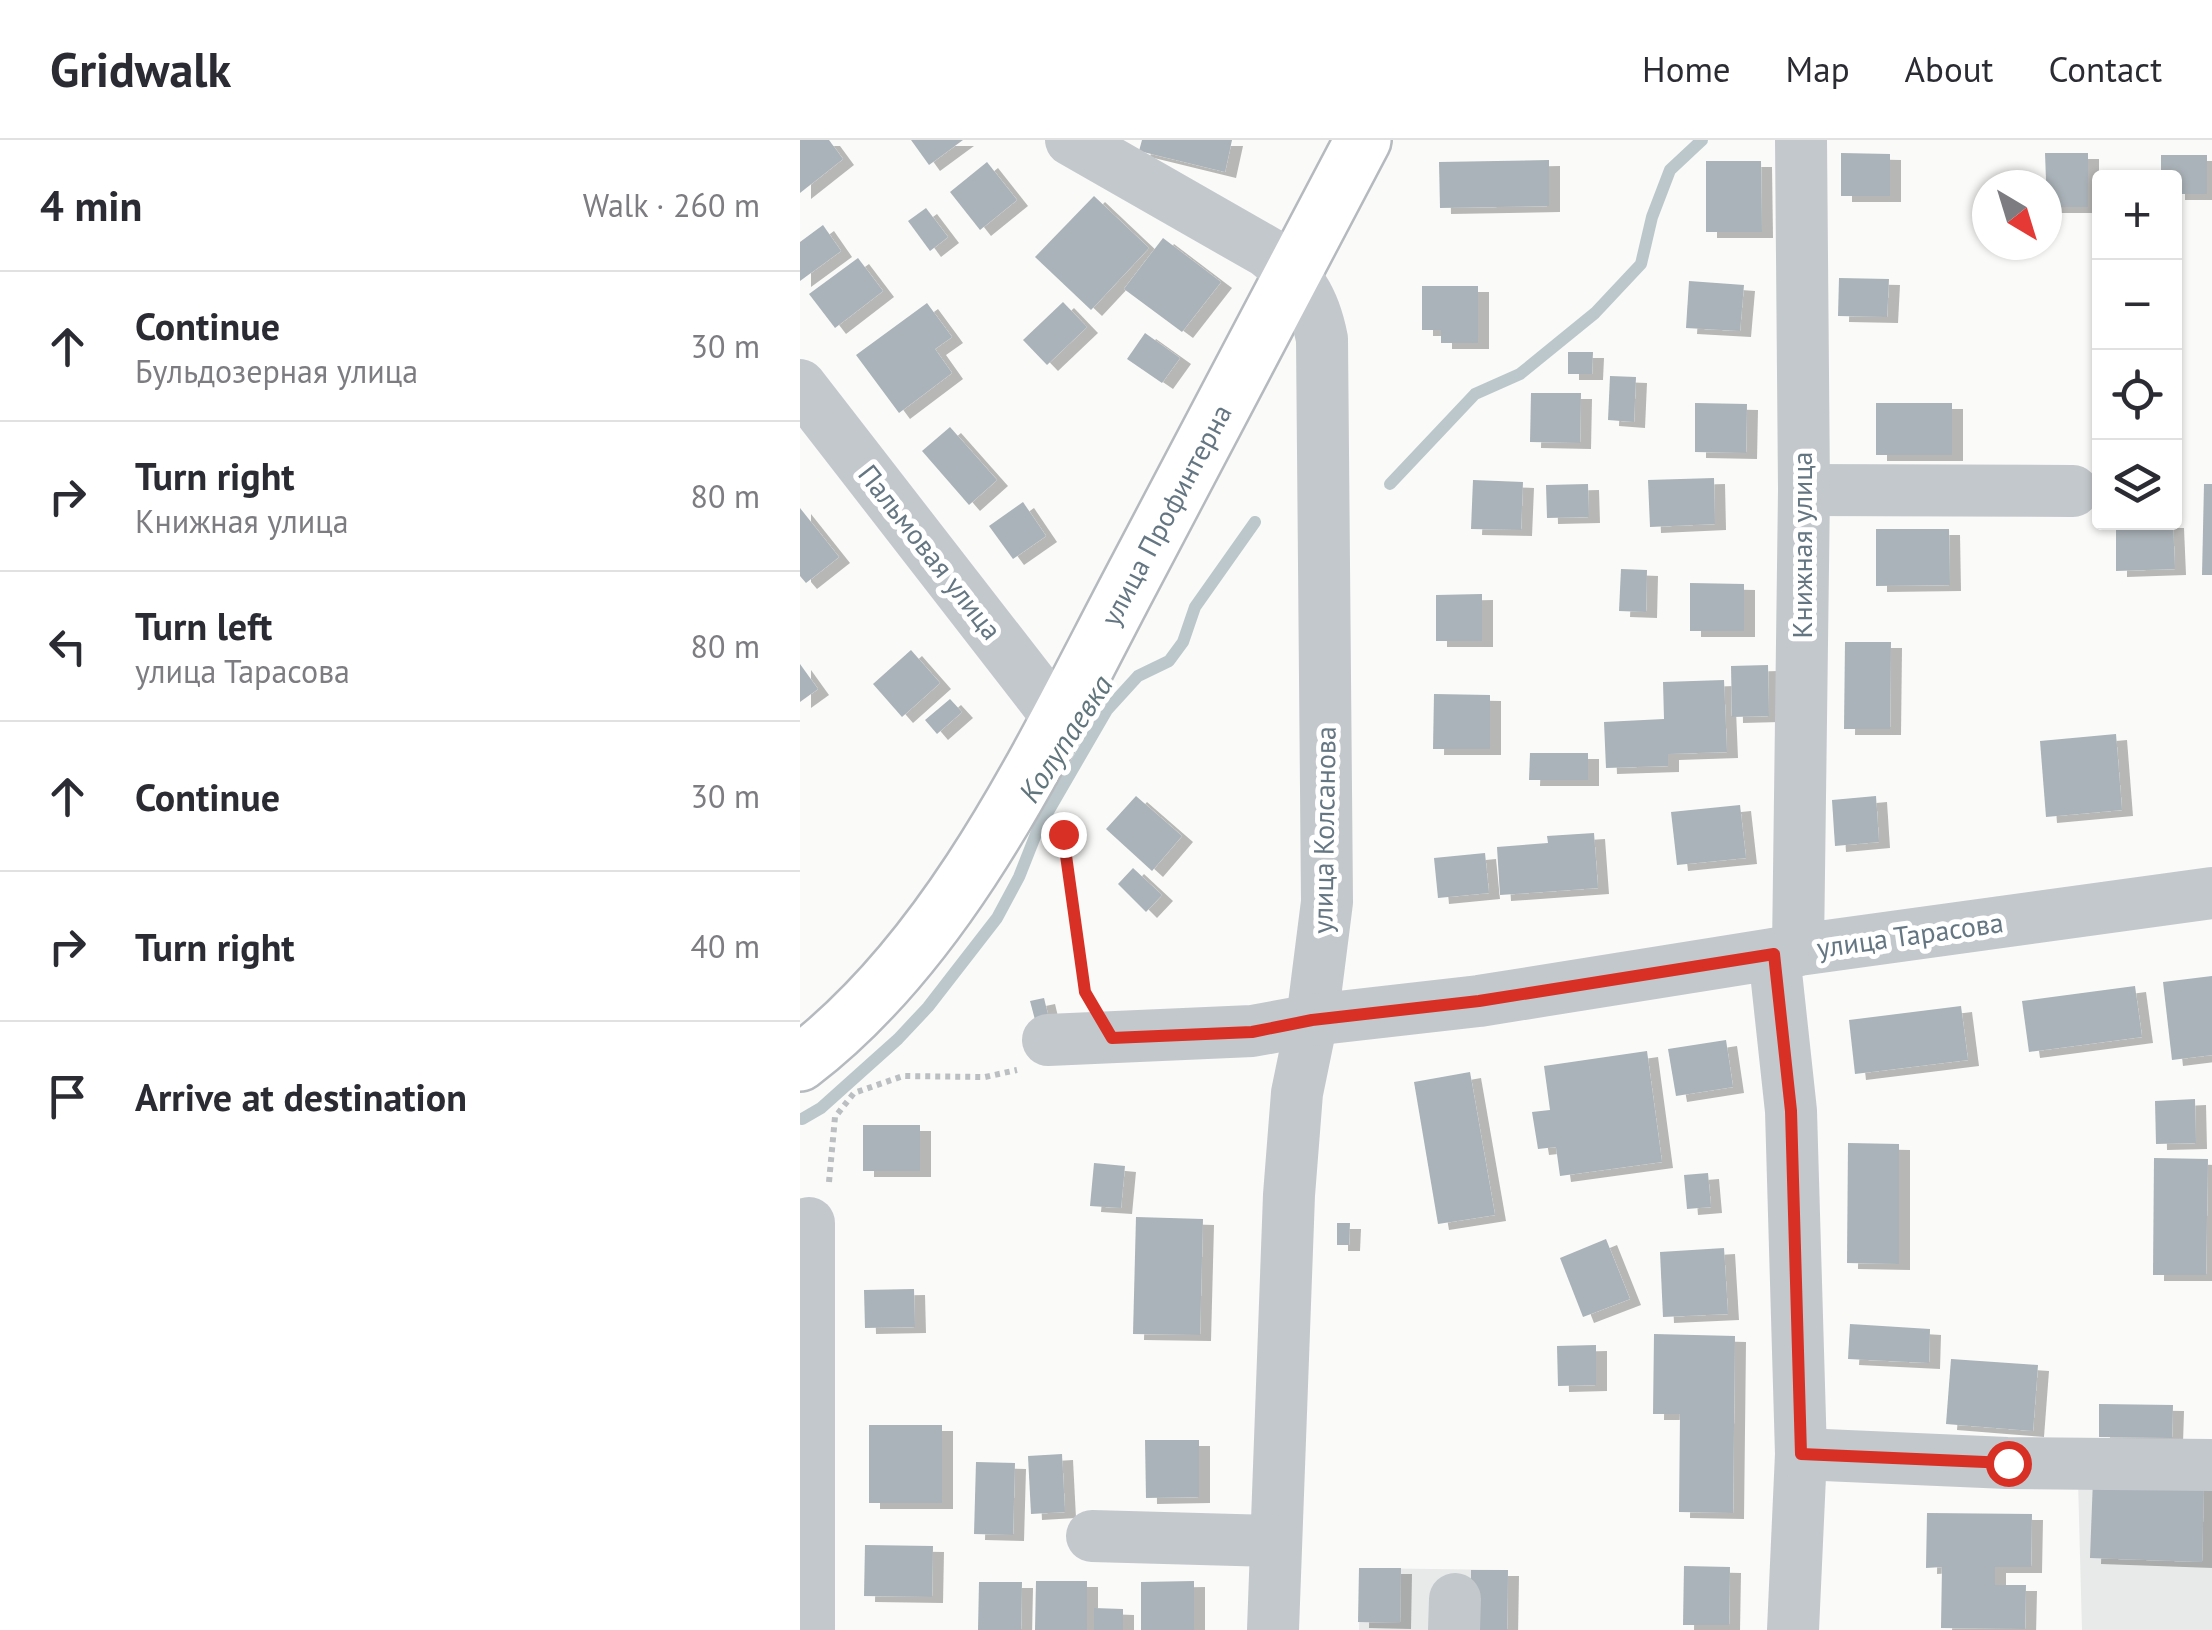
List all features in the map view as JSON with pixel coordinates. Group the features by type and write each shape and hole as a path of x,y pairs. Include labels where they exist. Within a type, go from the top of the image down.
{"main road":[{"name":"улица Профинтерна","path":"800,1063 855,1014 924,935 993,833 1059,719 1363,140"}],"street":[{"path":"1071,140 1267,252 1294,274"},
{"name":"Книжная улица","path":"1793,1630 1801,1454 1786,952 1804,490 1801,140"},
{"name":"улица Колсанова","path":"1273,1630 1289,1195 1297,1093 1312,1020 1328,902 1324,374 1316,310 1294,274"},
{"name":"Пальмовая улица","path":"800,385 1059,719"},
{"path":"1804,490 2074,491"},
{"name":"улица Тарасова","path":"1048,1040 1252,1032 1312,1020 1479,1001 1786,952 2212,893"},
{"path":"809,1223 809,1630"},
{"path":"1801,1454 2008,1463 2212,1465"},
{"path":"1092,1536 1275,1541"}],"path":[{"path":"1055,808 1063,834 1085,992 1112,1038"},
{"path":"809,1223 826,1207 835,1117 854,1093 903,1076 985,1078 1044,1063 1048,1040"}],"shaded area":[{"path":"2078,1481 2212,1485 2212,1630 2082,1630"},
{"path":"1360,1568 1508,1570 1507,1630 1359,1630"}],"building":[{"path":"800,140 829,140 843,159 800,193"},
{"path":"911,140 963,140 929,165"},
{"path":"1142,140 1232,140 1225,172 1139,151"},
{"path":"1841,153 1890,154 1890,196 1841,196"},
{"path":"2045,153 2088,153 2088,207 2062,207 2062,170 2046,170"},
{"path":"2161,155 2207,155 2207,194 2182,194 2182,170 2161,170"},
{"path":"1549,160 1549,206 1440,208 1439,162"},
{"path":"1706,161 1761,161 1762,232 1706,232"},
{"path":"987,162 1017,200 980,230 950,192"},
{"path":"1094,196 1149,248 1091,310 1035,257"},
{"path":"926,208 948,237 930,251 908,221"},
{"path":"823,225 841,251 800,281 800,242"},
{"path":"1163,238 1221,282 1182,332 1124,289"},
{"path":"858,258 883,291 835,328 809,294"},
{"path":"1839,278 1889,279 1887,317 1838,316"},
{"path":"1689,281 1744,285 1740,331 1686,328"},
{"path":"1422,286 1478,286 1478,343 1441,343 1441,330 1422,330"},
{"path":"1063,302 1087,327 1047,365 1023,340"},
{"path":"927,303 952,337 935,349 952,373 899,413 856,355"},
{"path":"1145,333 1180,358 1162,383 1127,359"},
{"path":"1568,352 1593,352 1592,374 1568,374"},
{"path":"1610,376 1636,377 1634,422 1608,420"},
{"path":"1531,393 1581,393 1580,443 1530,442"},
{"path":"1695,403 1747,404 1746,453 1695,452"},
{"path":"1876,403 1952,403 1952,455 1876,455"},
{"path":"950,427 997,480 969,505 922,451"},
{"path":"1714,478 1715,524 1650,527 1648,480"},
{"path":"1473,480 1523,482 1521,530 1471,529"},
{"path":"1588,484 1589,517 1547,518 1546,485"},
{"path":"2204,484 2212,484 2212,575 2202,575"},
{"path":"1023,502 1046,536 1013,559 989,526"},
{"path":"800,508 839,557 806,583 800,576"},
{"path":"1876,529 1949,529 1950,585 1876,586"},
{"path":"2116,530 2173,530 2175,569 2116,571"},
{"path":"1621,569 1647,570 1646,612 1619,611"},
{"path":"1690,583 1744,584 1744,631 1690,631"},
{"path":"1482,594 1482,641 1436,641 1436,595"},
{"path":"1845,642 1891,642 1890,729 1844,729"},
{"path":"911,650 940,683 902,717 873,684"},
{"path":"800,664 818,689 800,702"},
{"path":"1768,665 1769,716 1732,717 1731,666"},
{"path":"1724,680 1727,752 1668,754 1668,766 1606,768 1604,722 1664,719 1663,682"},
{"path":"1434,694 1490,695 1490,749 1433,749"},
{"path":"950,699 962,712 937,734 925,720"},
{"path":"2116,734 2122,810 2046,817 2040,741"},
{"path":"1530,753 1588,753 1588,780 1529,780"},
{"path":"1136,796 1182,836 1152,871 1106,829"},
{"path":"1876,796 1879,842 1835,846 1832,800"},
{"path":"1740,805 1746,858 1677,865 1671,812"},
{"path":"1594,833 1598,888 1500,895 1497,847 1548,843 1547,836"},
{"path":"1485,853 1489,893 1438,898 1434,858"},
{"path":"1133,868 1162,895 1146,912 1118,884"},
{"path":"2212,976 2212,1055 2172,1060 2163,982"},
{"path":"2135,986 2142,1037 2029,1052 2022,1001"},
{"path":"1044,998 1051,1027 1038,1031 1030,1001"},
{"path":"1961,1006 1968,1060 1855,1074 1849,1020"},
{"path":"1726,1040 1733,1087 1676,1096 1668,1049"},
{"path":"1647,1051 1662,1162 1560,1176 1556,1147 1538,1149 1532,1112 1550,1110 1544,1066"},
{"path":"1470,1072 1495,1215 1438,1224 1414,1082"},
{"path":"2195,1099 2196,1143 2156,1144 2155,1101"},
{"path":"863,1125 920,1125 920,1171 863,1171"},
{"path":"1848,1143 1899,1144 1899,1264 1847,1263"},
{"path":"2154,1158 2208,1159 2206,1275 2153,1275"},
{"path":"1094,1163 1125,1166 1121,1208 1090,1206"},
{"path":"1708,1173 1711,1207 1687,1209 1684,1175"},
{"path":"1136,1217 1203,1219 1200,1335 1133,1334"},
{"path":"1337,1223 1350,1223 1349,1245 1337,1245"},
{"path":"1606,1239 1630,1299 1583,1317 1560,1258"},
{"path":"1724,1248 1728,1314 1663,1317 1660,1252"},
{"path":"914,1289 915,1327 865,1328 864,1290"},
{"path":"1850,1324 1930,1329 1929,1363 1848,1359"},
{"path":"1654,1334 1735,1336 1733,1513 1679,1512 1680,1414 1653,1414"},
{"path":"1596,1345 1596,1385 1558,1386 1557,1346"},
{"path":"1951,1359 2038,1365 2033,1431 1946,1424"},
{"path":"2099,1404 2173,1405 2172,1438 2099,1437"},
{"path":"869,1425 942,1425 942,1503 869,1503"},
{"path":"1145,1440 1199,1440 1199,1497 1146,1498"},
{"path":"1062,1454 1065,1512 1031,1514 1028,1456"},
{"path":"976,1462 1015,1463 1013,1535 974,1534"},
{"path":"2093,1479 2204,1483 2202,1562 2090,1558"},
{"path":"1927,1513 2032,1514 2031,1567 1995,1567 1995,1585 2026,1585 2025,1629 1941,1628 1942,1567 1926,1568"},
{"path":"865,1545 933,1546 932,1597 864,1596"},
{"path":"1684,1566 1730,1567 1729,1625 1683,1625"},
{"path":"1359,1568 1401,1568 1400,1623 1358,1622"},
{"path":"1471,1570 1508,1570 1507,1630 1471,1630"},
{"path":"1036,1581 1087,1581 1087,1630 1035,1630"},
{"path":"1194,1581 1194,1630 1141,1630 1141,1582"},
{"path":"979,1582 1022,1582 1021,1630 978,1630"},
{"path":"1094,1608 1123,1609 1123,1630 1094,1630"}],"waterway":[{"name":"Колупаевка","path":"1390,484 1475,394 1520,374 1595,313 1641,264 1652,217 1670,170 1702,140"},
{"name":"Колупаевка","path":"802,1119 821,1108 898,1039 997,918 1038,829 1107,710 1138,676 1169,661 1183,642 1195,607 1255,522"}],"route":[{"path":"1063,834 1085,992 1112,1038 1252,1032 1312,1020 1479,1001 1774,954 1791,1111 1801,1454 2008,1463"}]}
